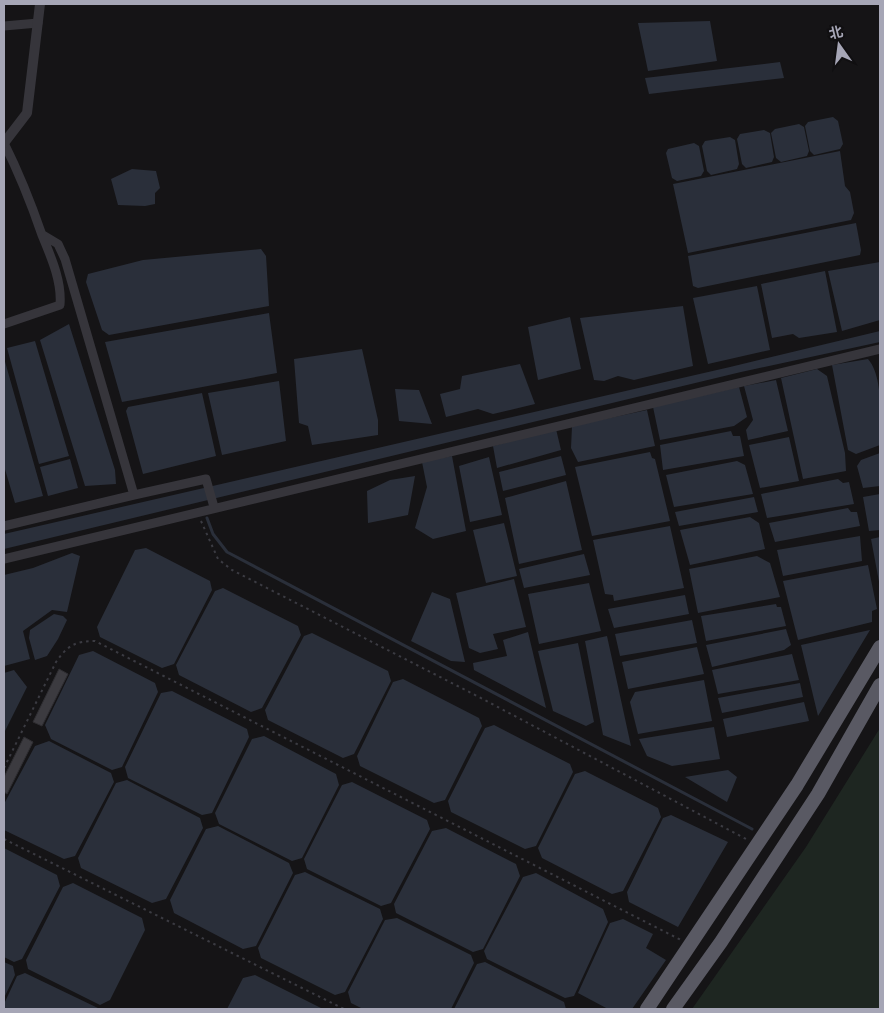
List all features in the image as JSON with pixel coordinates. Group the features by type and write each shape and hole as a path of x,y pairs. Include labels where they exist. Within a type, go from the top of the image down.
{"highway":[{"path":"647,1009 808,768 880,647"},
{"path":"673,1009 746,904 826,780 880,685"},
{"path":"808,768 826,780"},
{"path":"727,890 746,904"}],"street":[{"path":"4,324 60,305 61,293 42,235 20,173 4,143 26,112 40,4"},
{"path":"4,26 38,23"},
{"path":"42,235 58,244 65,260 134,495"},
{"path":"4,559 214,507 880,349"},
{"path":"4,526 206,479 214,507"}],"path":[{"path":"197,512 218,559 232,570 479,697 757,845"},
{"path":"4,768 63,651 78,643 95,641 690,945"},
{"path":"4,839 344,1009"}],"shaded area":[{"path":"710,21 717,61 648,71 638,23"},
{"path":"780,62 784,78 649,94 645,78"},
{"path":"833,117 838,121 843,144 840,149 814,155 810,151 805,126 808,122"},
{"path":"799,124 804,127 809,151 807,156 781,162 776,158 771,133 775,129"},
{"path":"764,130 770,133 774,157 772,162 746,168 742,164 737,139 740,134"},
{"path":"730,137 735,140 739,164 737,169 711,175 707,171 702,146 705,141"},
{"path":"694,143 699,146 704,171 701,176 677,181 672,178 666,153 668,149"},
{"path":"840,151 845,186 850,192 854,213 851,220 688,253 673,184"},
{"path":"132,169 156,171 160,188 155,193 155,204 145,206 118,205 111,179"},
{"path":"856,223 861,250 860,255 698,288 693,286 688,256"},
{"path":"261,249 266,256 269,306 109,335 102,330 86,282 88,274 143,260"},
{"path":"880,262 880,320 842,331 828,271"},
{"path":"825,271 837,332 799,338 793,334 772,338 761,284"},
{"path":"757,286 770,350 708,364 693,298"},
{"path":"683,306 693,366 634,380 618,376 604,381 594,380 580,318"},
{"path":"269,313 277,373 122,402 105,342"},
{"path":"570,317 581,369 538,380 528,327"},
{"path":"69,324 115,470 116,484 85,486 40,340"},
{"path":"880,331 880,342 741,372 4,549 4,534"},
{"path":"35,341 69,456 39,464 7,348"},
{"path":"362,349 378,420 378,435 312,445 308,426 299,423 294,359"},
{"path":"4,358 43,496 15,503 4,466"},
{"path":"868,359 877,377 879,388 880,445 856,454 848,450 832,365"},
{"path":"520,364 535,404 493,414 478,409 446,417 440,394 460,389 462,376"},
{"path":"817,369 827,376 845,453 846,471 803,479 781,378"},
{"path":"776,380 788,431 748,440 746,430 753,420 744,386"},
{"path":"279,381 286,441 222,455 208,393"},
{"path":"739,387 747,417 734,426 660,440 653,407"},
{"path":"395,389 419,390 432,424 399,421"},
{"path":"202,393 216,456 143,474 126,411 128,407"},
{"path":"647,410 655,446 578,462 571,448 572,426"},
{"path":"556,429 561,450 497,468 493,446"},
{"path":"731,431 733,436 740,436 744,456 663,470 660,445"},
{"path":"789,437 799,481 760,488 749,445"},
{"path":"650,452 652,458 655,459 670,521 592,536 575,467"},
{"path":"880,453 880,486 863,488 857,466 861,460"},
{"path":"452,456 466,531 433,539 415,528 427,487 422,462"},
{"path":"561,456 566,475 503,491 499,472"},
{"path":"489,457 502,515 470,522 459,466"},
{"path":"70,459 78,488 48,496 40,467"},
{"path":"737,461 745,465 753,494 674,507 666,475"},
{"path":"415,476 408,515 368,523 367,491 390,480"},
{"path":"838,479 843,483 849,482 854,504 767,518 761,494"},
{"path":"566,481 582,550 519,564 505,498"},
{"path":"880,494 880,530 869,531 863,497"},
{"path":"754,497 758,512 679,526 675,512"},
{"path":"848,508 851,512 857,512 860,526 775,542 769,523"},
{"path":"750,517 759,523 765,549 690,565 680,530"},
{"path":"504,523 517,576 486,583 473,530"},
{"path":"670,526 684,588 614,601 613,595 605,594 593,540"},
{"path":"860,536 862,561 783,576 777,550"},
{"path":"880,537 880,587 871,539"},
{"path":"146,548 210,581 212,590 174,664 162,668 100,637 97,627 135,550"},
{"path":"72,553 80,556 67,612 52,610 23,631 30,659 4,666 4,575 33,568"},
{"path":"584,554 590,575 524,588 519,569"},
{"path":"757,556 770,563 780,597 698,613 689,569"},
{"path":"868,565 877,609 872,611 872,622 798,640 783,581"},
{"path":"514,579 526,627 493,634 498,649 480,653 469,648 456,593"},
{"path":"589,583 601,631 539,644 528,594"},
{"path":"223,588 298,626 301,635 262,708 251,712 179,675 176,665 215,591"},
{"path":"432,592 450,599 465,662 451,661 411,641"},
{"path":"685,595 689,614 614,628 608,609"},
{"path":"776,604 777,607 781,607 786,626 706,641 701,616"},
{"path":"54,614 63,616 67,620 47,656 35,660 29,638 30,630"},
{"path":"692,620 697,643 620,656 615,634"},
{"path":"786,629 791,645 784,650 712,667 706,645"},
{"path":"870,630 818,716 801,645"},
{"path":"528,632 546,708 474,670 473,663 507,656 503,640"},
{"path":"312,633 388,671 391,681 354,754 343,758 268,720 265,710 304,636"},
{"path":"607,636 631,746 603,735 585,641"},
{"path":"578,643 594,722 586,726 553,711 538,651"},
{"path":"697,647 704,674 628,689 622,662"},
{"path":"93,651 155,683 158,692 122,767 112,770 51,739 45,725 79,655"},
{"path":"792,654 799,680 718,694 712,670"},
{"path":"14,670 27,687 4,733 4,673"},
{"path":"403,679 479,718 482,726 445,800 434,803 360,766 357,756 393,682"},
{"path":"704,680 712,721 638,734 630,702 635,692"},
{"path":"800,683 803,697 722,713 718,698"},
{"path":"172,691 247,729 249,737 212,813 202,815 128,778 125,767 161,693"},
{"path":"804,702 809,721 727,737 723,719"},
{"path":"494,725 570,764 573,772 536,846 525,849 451,812 448,801 485,728"},
{"path":"714,727 720,759 672,766 647,756 639,739"},
{"path":"880,728 880,1009 692,1009 806,847"},
{"path":"264,736 336,774 339,785 302,858 292,861 219,824 215,813 252,739"},
{"path":"49,741 111,773 114,782 75,856 64,859 4,830 4,804 35,746"},
{"path":"728,770 737,777 727,802 685,777"},
{"path":"585,771 658,808 661,817 623,891 612,894 542,858 538,848 575,774"},
{"path":"127,780 200,818 203,828 166,899 152,903 81,868 78,858 116,783"},
{"path":"352,782 427,820 430,829 391,903 381,906 307,869 304,859 342,785"},
{"path":"671,815 728,842 678,927 629,902 627,892 663,818"},
{"path":"218,826 289,863 293,873 256,946 243,949 174,913 170,900 206,829"},
{"path":"446,828 516,864 520,876 483,949 473,952 396,913 394,904 432,831"},
{"path":"4,848 57,875 60,886 22,959 14,962 4,957"},
{"path":"305,872 380,909 383,919 345,992 335,995 261,958 258,948 295,875"},
{"path":"536,873 603,909 608,922 574,996 565,998 487,959 484,951 523,877"},
{"path":"73,883 142,918 145,930 110,1000 100,1005 28,969 26,960 63,887"},
{"path":"397,918 471,955 474,963 451,1009 363,1009 351,1003 348,992 385,920"},
{"path":"623,919 653,934 646,948 666,960 632,1009 608,1009 578,993 610,923"},
{"path":"4,962 13,966 15,975 4,998"},
{"path":"485,962 564,1002 566,1009 454,1009 477,964"},
{"path":"25,973 100,1009 4,1009 4,1004 17,976"},
{"path":"255,975 323,1009 227,1009 243,978"}],"building":[{"path":"59,669 68,674 42,726 33,722"},
{"path":"24,737 33,742 7,794 4,792 4,777"}],"waterway":[{"path":"207,518 213,534 227,552 752,829"}]}
